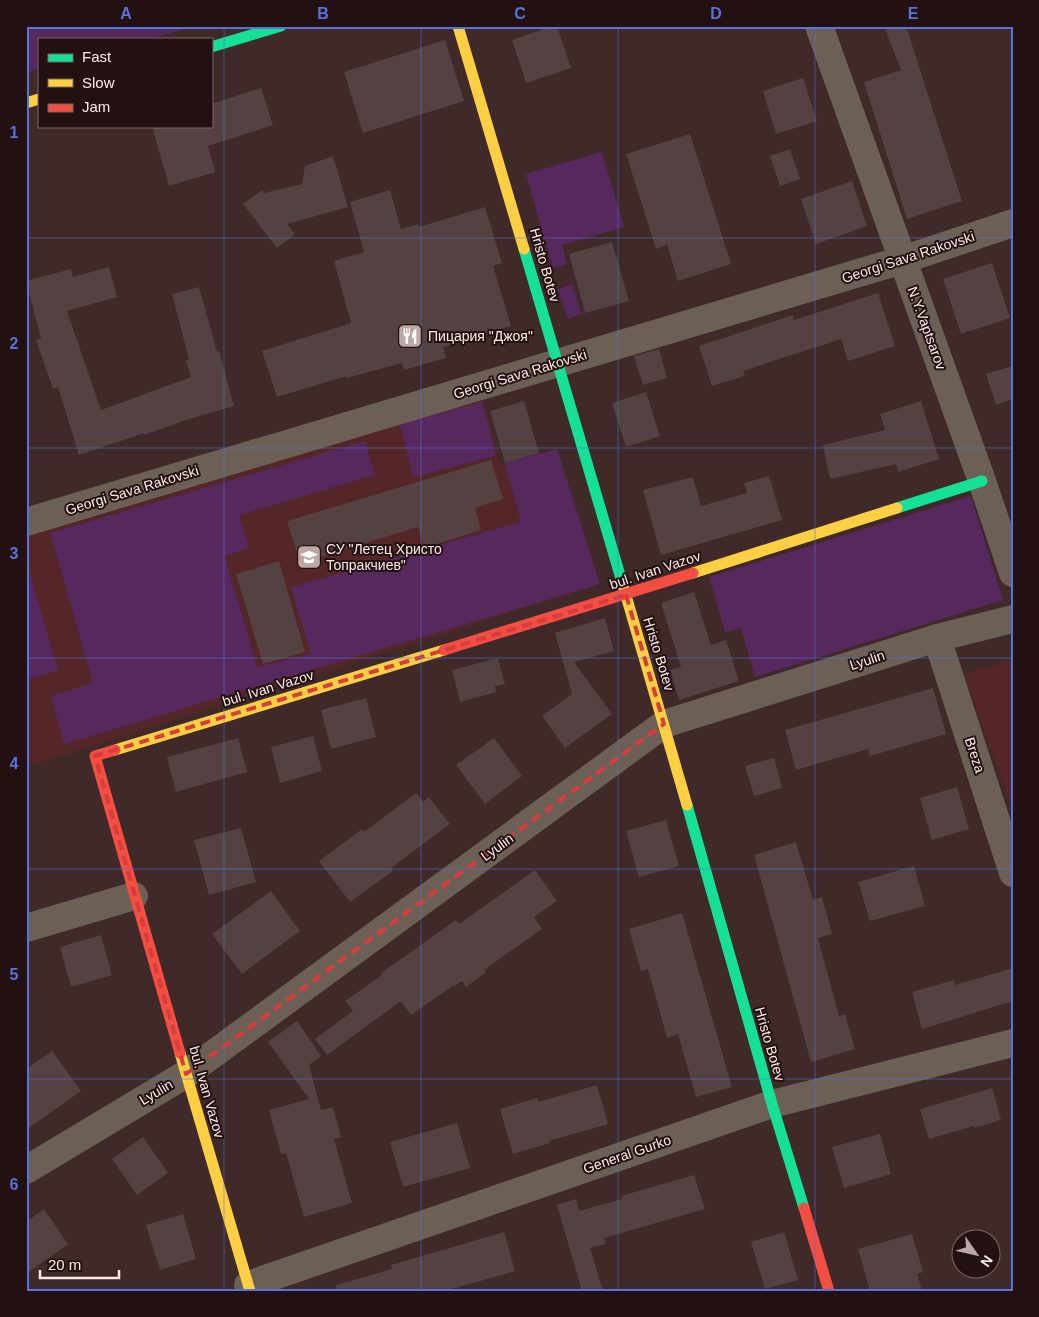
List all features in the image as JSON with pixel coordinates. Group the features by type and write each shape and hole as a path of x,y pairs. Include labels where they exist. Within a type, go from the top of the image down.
{"street":[{"path":"212,47 281,26"},
{"name":"Hristo Botev","path":"458,26 664,724 772,1104 829,1291"},
{"name":"N.Y.Vaptsarov","path":"819,26 982,481 1013,573"},
{"path":"26,103 38,99"},
{"name":"Georgi Sava Rakovski","path":"26,522 902,260 1013,223"},
{"name":"bul. Ivan Vazov","path":"249,1288 95,756 626,595 982,481"},
{"name":"Lyulin","path":"26,1170 186,1074 664,724 937,638 1013,619"},
{"name":"Breza","path":"937,638 1013,873"},
{"path":"26,928 134,896"},
{"name":"General Gurko","path":"249,1288 772,1104 1013,1043"}],"highlighted area":[{"path":"626,595 664,724 186,1074 95,756"}],"shaded area":[{"path":"26,26 195,26 153,38 38,38 38,69 26,73"},
{"path":"602,152 624,227 562,245 567,264 553,268 526,174"},
{"path":"572,284 581,314 568,319 558,289"},
{"name":"СУ \"Летец Христо Топракчиев\"","path":"481,394 500,464 557,449 600,584 26,767 26,531"},
{"path":"482,402 496,456 413,477 400,424"},
{"path":"365,441 375,475 239,515 249,548 225,556 257,667 311,654 291,587 521,522 505,463 557,449 600,584 64,744 51,696 93,683 50,533"},
{"path":"971,496 1003,600 755,677 741,628 725,632 709,577"},
{"path":"26,561 58,670 26,680"},
{"path":"1013,660 1013,812 964,674"}],"building":[{"path":"557,26 571,68 526,83 512,40"},
{"path":"884,26 906,26 962,201 907,219 864,82 901,70"},
{"path":"445,40 464,101 363,133 344,72"},
{"path":"803,78 817,121 776,134 763,91"},
{"path":"261,88 273,125 208,146 215,172 169,186 153,128 212,128 212,104"},
{"path":"690,134 731,264 678,281 667,245 656,249 626,154"},
{"path":"790,149 800,179 780,186 770,156"},
{"path":"333,156 348,207 287,224 295,234 277,248 243,204 262,190 264,193 302,184 305,166"},
{"path":"852,181 867,226 816,244 801,199"},
{"path":"390,190 401,229 418,224 419,227 485,207 502,263 493,266 511,326 443,347 446,358 404,370 402,363 347,378 347,376 277,397 262,351 351,323 334,261 364,252 350,202"},
{"path":"612,242 629,301 585,313 569,254"},
{"path":"992,263 1010,318 961,334 943,279"},
{"path":"109,267 117,297 67,311 101,410 191,377 186,360 189,359 172,294 199,287 234,406 79,455 58,387 53,389 36,340 41,339 26,281 71,269 73,277"},
{"path":"878,293 895,346 848,361 841,339 743,371 745,376 712,386 699,346 793,315 794,320"},
{"path":"659,349 667,378 643,385 634,356"},
{"path":"1013,366 1013,399 996,405 986,374"},
{"path":"646,392 660,436 626,447 612,403"},
{"path":"524,401 539,453 505,463 490,411"},
{"path":"921,401 939,459 898,472 896,464 830,479 823,445 885,430 880,414"},
{"path":"491,460 503,499 475,508 481,530 424,548 418,527 300,563 287,521"},
{"path":"769,476 782,520 661,555 643,490 693,477 701,506 747,493 744,483"},
{"path":"279,561 305,652 263,664 236,574"},
{"path":"694,592 711,645 726,640 739,681 679,700 670,670 681,667 661,603"},
{"path":"605,618 614,651 574,662 612,714 565,748 542,716 572,694 555,633"},
{"path":"498,658 505,684 495,686 496,692 460,702 452,670"},
{"path":"933,688 946,734 870,756 868,749 796,770 785,730"},
{"path":"366,698 376,737 331,749 321,710"},
{"path":"313,736 322,771 280,783 271,747"},
{"path":"238,738 247,772 176,792 167,757"},
{"path":"494,738 522,776 485,804 456,765"},
{"path":"774,758 782,788 754,796 745,766"},
{"path":"957,787 969,829 932,840 920,798"},
{"path":"416,793 423,802 429,797 450,824 391,868 393,871 350,902 319,861 362,829 364,832"},
{"path":"666,820 679,866 639,877 626,831"},
{"path":"241,828 256,882 209,895 194,840"},
{"path":"796,842 813,900 822,897 832,934 818,938 839,1016 845,1014 855,1049 811,1062 754,855"},
{"path":"914,866 925,906 870,921 858,882"},
{"path":"535,870 557,901 534,917 542,929 484,970 486,972 466,987 462,981 454,985 411,1015 401,1001 327,1055 315,1039 353,1011 345,1001 456,920 459,924"},
{"path":"271,891 300,931 242,974 212,934"},
{"path":"682,913 732,1087 696,1097 678,1034 667,1038 648,969 641,971 629,929"},
{"path":"101,935 112,975 71,987 60,947"},
{"path":"1013,968 1013,1001 922,1029 912,992 954,980 955,985"},
{"path":"297,1021 321,1056 309,1065 321,1110 333,1107 341,1137 334,1139 352,1203 304,1217 286,1153 281,1154 269,1110 309,1099 268,1042"},
{"path":"52,1051 81,1091 26,1130 26,1069"},
{"path":"597,1085 608,1124 549,1141 550,1143 513,1154 500,1109 537,1098 538,1102"},
{"path":"992,1088 1001,1120 929,1139 920,1109"},
{"path":"457,1123 470,1168 403,1187 390,1142"},
{"path":"880,1134 891,1174 844,1188 832,1147"},
{"path":"143,1137 168,1173 137,1195 112,1159"},
{"path":"694,1175 705,1209 604,1238 606,1244 590,1248 603,1291 582,1291 557,1205 576,1199 579,1211 622,1199 621,1196"},
{"path":"44,1209 68,1244 26,1274 26,1222"},
{"path":"183,1214 196,1259 160,1270 146,1225"},
{"path":"504,1232 515,1271 445,1291 337,1291 336,1285 392,1269 391,1265"},
{"path":"784,1232 798,1280 765,1289 751,1242"},
{"path":"912,1234 923,1272 917,1274 922,1291 870,1291 858,1249"}],"traffic: fast":[{"path":"212,47 281,26"},
{"path":"524,249 622,582"},
{"path":"897,508 982,481"},
{"path":"687,805 772,1104 804,1208"}],"traffic: slow":[{"path":"458,26 524,249"},
{"path":"26,103 38,99"},
{"path":"693,573 897,508"},
{"path":"622,582 687,805"},
{"path":"115,750 444,650"},
{"path":"180,1053 250,1291"}],"traffic: jam":[{"path":"444,650 693,573"},
{"path":"115,750 95,756 180,1053"},
{"path":"804,1208 829,1291"}],"place":[{"name":"Пицария \"Джоя\"","path":"410,336"},
{"name":"СУ \"Летец Христо Топракчиев\"","path":"309,557"}]}
